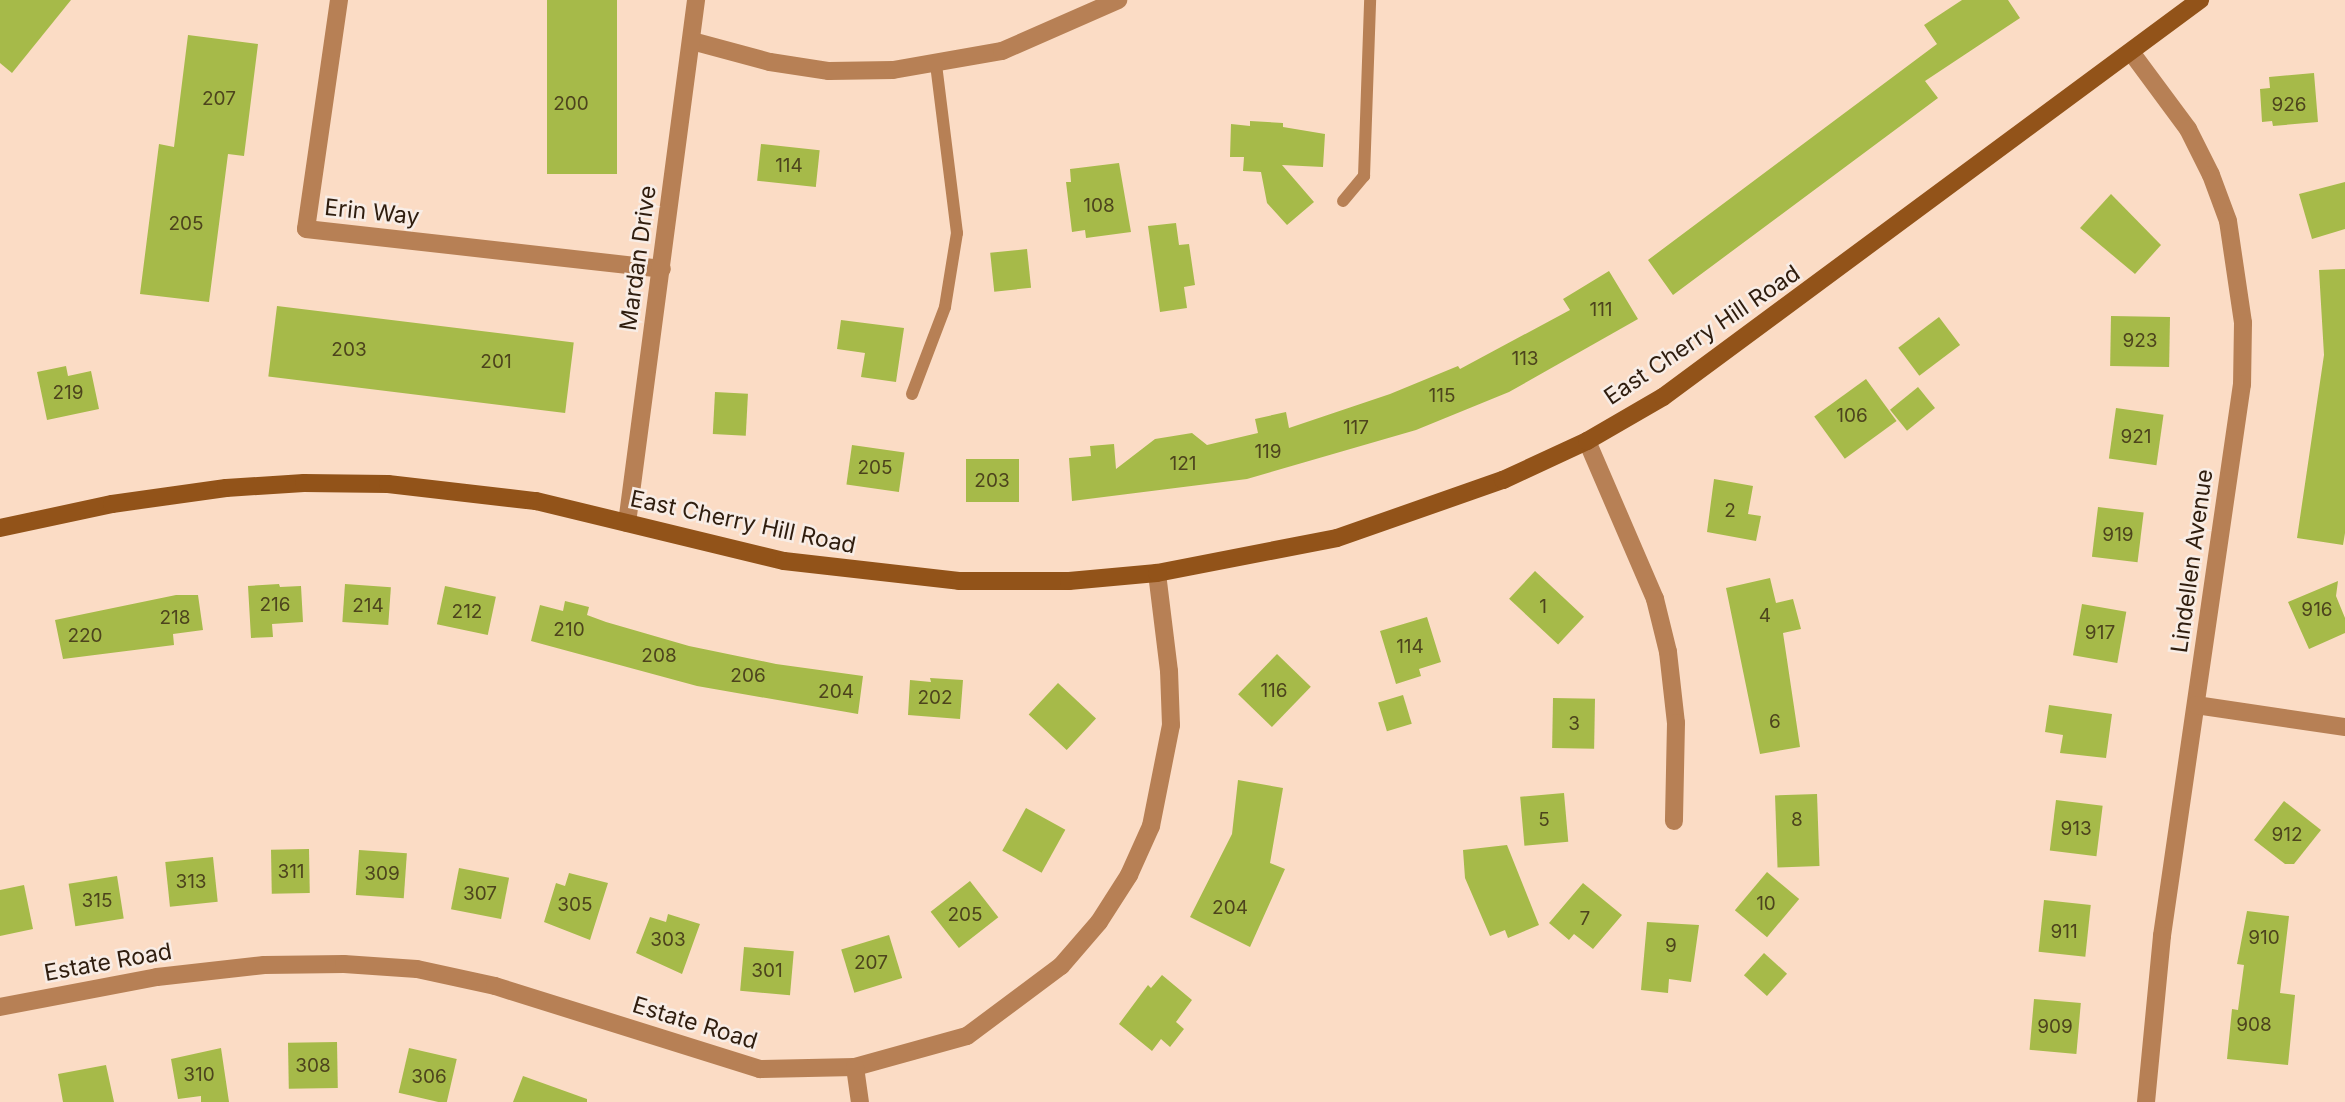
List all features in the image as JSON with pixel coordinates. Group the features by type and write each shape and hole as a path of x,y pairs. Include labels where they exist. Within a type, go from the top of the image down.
{"main road":[{"name":"East Cherry Hill Road","path":"0,528 112,504 226,488 304,483 468,491 627,523 784,561 864,573 986,581 1157,573 1338,538 1503,480 1587,441 1731,351 2200,0"}],"street":[{"name":"Erin Way","path":"339,0 306,229 662,269"},
{"name":"Mardan Drive","path":"627,523 696,0"},
{"path":"692,41 770,62 829,71 936,64 1025,43 1118,0"},
{"name":"Lindellen Avenue","path":"2131,52 2188,129 2211,175 2228,221 2238,271 2242,384 2162,936 2146,1102"},
{"path":"1587,441 1655,599 1668,652 1676,723 1674,821"},
{"name":"Estate Road","path":"0,1007 157,977 264,965 344,964 417,969 495,986 760,1069 855,1067 967,1036 1020,1001 1061,966 1099,922 1129,874 1151,826 1171,725 1157,573"},
{"path":"2196,705 2345,727"},
{"path":"855,1067 860,1102"}],"lane":[{"path":"1343,201 1364,176 1370,0"},
{"path":"912,394 945,307 957,233 936,64"}],"building":[{"path":"0,0 71,0 12,73 0,63"},
{"path":"547,0 617,0 617,174 547,174"},
{"path":"1962,0 2008,0 2020,18 1925,81 1938,98 1673,295 1648,260 1937,44 1924,25"},
{"path":"188,35 258,44 244,156 228,154 209,302 140,294 159,144 174,147"},
{"path":"2314,73 2318,122 2273,126 2272,121 2262,122 2260,89 2270,88 2269,77"},
{"path":"1250,121 1283,123 1283,127 1325,134 1323,167 1282,165 1314,202 1287,225 1267,203 1261,172 1243,171 1244,157 1230,157 1231,124 1250,126"},
{"path":"761,144 820,150 816,187 757,181"},
{"path":"1119,163 1131,232 1086,238 1085,230 1072,232 1066,182 1071,182 1070,169"},
{"path":"2345,182 2345,229 2312,239 2299,194"},
{"path":"2111,194 2161,245 2135,274 2080,228"},
{"path":"1176,223 1179,245 1189,244 1195,285 1184,287 1187,308 1160,312 1148,226"},
{"path":"1027,249 1031,288 994,292 990,253"},
{"path":"2345,269 2343,545 2297,538 2324,355 2319,270"},
{"path":"1609,271 1638,319 1509,392 1416,430 1247,479 1072,501 1069,458 1091,456 1090,446 1114,444 1116,469 1155,439 1192,433 1207,445 1258,433 1255,419 1286,412 1289,428 1390,394 1458,366 1460,369 1570,310 1563,299"},
{"path":"277,306 574,342 565,413 268,376"},
{"path":"2111,316 2170,317 2169,367 2110,366"},
{"path":"1939,317 1960,345 1919,376 1898,348"},
{"path":"841,320 904,328 896,382 861,377 865,353 837,349"},
{"path":"66,366 68,376 91,371 99,409 47,420 37,372"},
{"path":"1866,379 1897,421 1845,459 1814,417"},
{"path":"1918,387 1935,408 1907,431 1890,410"},
{"path":"715,392 748,394 746,436 713,434"},
{"path":"2116,408 2164,415 2156,465 2109,459"},
{"path":"852,445 904,452 899,492 846,485"},
{"path":"966,459 1019,459 1019,502 966,502"},
{"path":"1714,479 1753,486 1748,514 1761,516 1756,541 1707,532"},
{"path":"2098,507 2144,513 2138,562 2092,557"},
{"path":"1535,571 1584,617 1558,644 1509,599"},
{"path":"1770,578 1776,603 1793,599 1801,629 1783,633 1800,747 1760,754 1726,588"},
{"path":"2338,581 2336,596 2345,618 2345,633 2309,649 2288,602"},
{"path":"279,584 280,587 301,586 303,622 272,624 273,637 251,638 248,586"},
{"path":"345,584 391,587 388,625 342,622"},
{"path":"445,586 496,597 488,635 437,624"},
{"path":"176,595 198,595 203,630 173,634 174,645 63,659 55,620"},
{"path":"565,601 589,607 587,615 606,622 689,646 776,664 863,676 858,714 697,686 531,641 540,605 563,611"},
{"path":"2082,604 2126,612 2117,663 2073,655"},
{"path":"1427,617 1441,662 1419,669 1421,676 1396,684 1380,631"},
{"path":"1277,654 1311,687 1272,727 1238,694"},
{"path":"930,678 963,680 960,719 908,715 910,680 931,682"},
{"path":"1058,683 1096,718 1067,750 1029,714"},
{"path":"1403,695 1412,724 1387,731 1378,703"},
{"path":"1553,698 1595,699 1594,749 1552,748"},
{"path":"2049,705 2112,714 2106,758 2060,753 2063,735 2045,732"},
{"path":"1238,780 1283,788 1270,863 1285,869 1250,947 1190,917 1232,834"},
{"path":"1564,793 1568,842 1524,846 1520,797"},
{"path":"1817,794 1820,866 1778,867 1775,795"},
{"path":"2056,800 2103,806 2096,856 2050,851"},
{"path":"2284,801 2321,830 2294,864 2285,864 2254,840"},
{"path":"1026,808 1065,830 1042,873 1002,851"},
{"path":"1507,845 1539,925 1508,938 1505,930 1490,936 1465,878 1463,850"},
{"path":"309,849 310,893 272,894 271,850"},
{"path":"359,850 407,853 404,898 356,895"},
{"path":"213,857 218,902 170,907 165,862"},
{"path":"459,868 509,878 501,919 451,909"},
{"path":"1767,872 1799,899 1767,937 1735,910"},
{"path":"569,873 608,883 590,940 544,922 556,883 565,886"},
{"path":"117,876 124,918 75,926 69,884"},
{"path":"970,881 998,917 959,948 931,912"},
{"path":"1583,883 1622,915 1593,949 1574,934 1569,940 1549,923"},
{"path":"24,885 33,929 0,936 0,890"},
{"path":"2044,900 2091,905 2085,957 2039,952"},
{"path":"2247,911 2289,916 2280,993 2295,995 2288,1065 2227,1059 2232,1009 2238,1010 2244,965 2237,964"},
{"path":"668,914 700,924 682,974 636,953 650,917 666,922"},
{"path":"1647,922 1699,925 1691,982 1669,979 1668,993 1641,990"},
{"path":"889,935 902,978 854,993 841,950"},
{"path":"744,947 794,951 790,995 740,991"},
{"path":"1764,953 1787,974 1767,996 1744,975"},
{"path":"1162,975 1192,1000 1176,1022 1184,1029 1170,1047 1161,1039 1152,1051 1119,1024 1148,985 1151,988"},
{"path":"2034,999 2081,1003 2076,1054 2030,1050"},
{"path":"337,1042 338,1088 289,1089 288,1043"},
{"path":"221,1048 229,1102 201,1102 201,1096 178,1099 171,1059"},
{"path":"409,1048 457,1059 447,1102 399,1093"},
{"path":"106,1065 114,1102 63,1102 58,1074"},
{"path":"523,1076 587,1099 587,1102 513,1102"}]}
